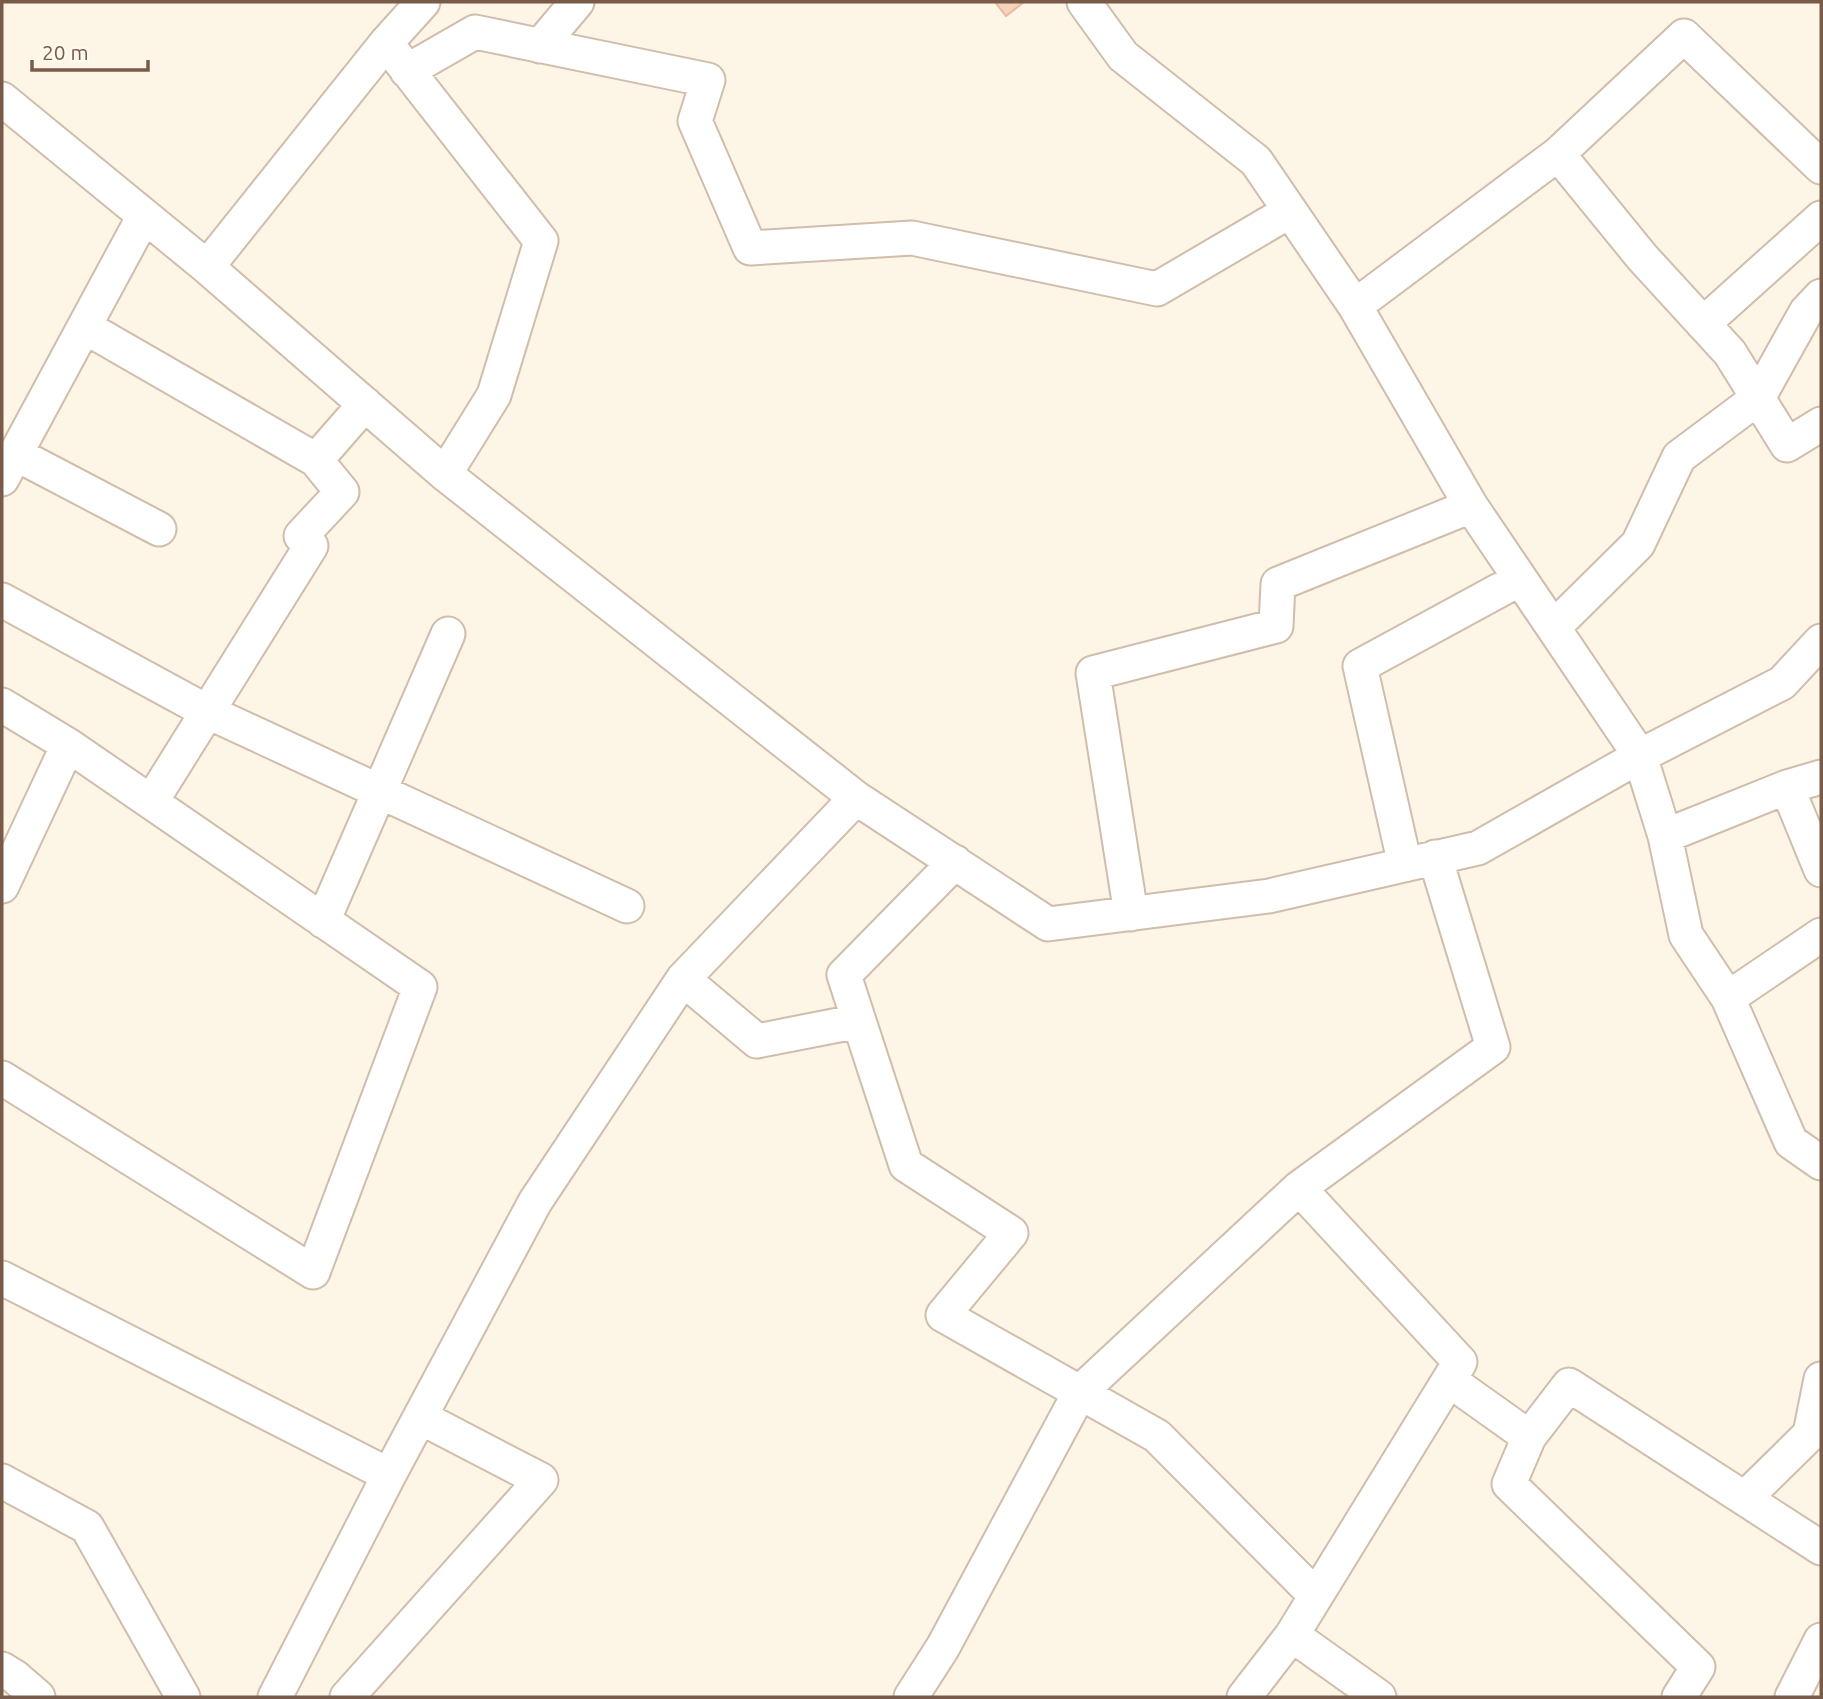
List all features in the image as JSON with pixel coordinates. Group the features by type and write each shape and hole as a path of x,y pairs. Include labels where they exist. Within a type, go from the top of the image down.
{"street":[{"path":"207,267 386,43 423,2"},
{"path":"540,46 577,2"},
{"path":"1084,2 1123,56 1256,161 1355,306 1471,506 1640,756 1665,836 1686,935 1728,998 1791,1142 1821,1163"},
{"path":"407,71 475,32 708,80 695,121 750,248 912,238 1157,289 1290,211"},
{"path":"1355,306 1558,154 1684,36 1821,167"},
{"path":"386,43 541,241 494,395 445,474"},
{"path":"2,99 207,267 445,474 856,798 1048,924 1269,896 1478,848 1640,756 1782,683 1821,641"},
{"path":"1558,154 1643,257 1730,353 1787,445 1821,424"},
{"path":"145,216 9,467 159,529"},
{"path":"1703,324 1821,218"},
{"path":"1554,627 1638,544 1679,457 1758,398 1806,312 1821,296"},
{"path":"85,327 316,460 342,492 300,536 311,546 151,802"},
{"path":"316,460 365,404"},
{"path":"1131,914 1093,673 1276,626 1278,584 1471,506"},
{"path":"911,1697 943,1647 1080,1392 1299,1188 1493,1047 1420,861 1360,666 1520,579"},
{"path":"2,600 206,711 626,906"},
{"path":"323,921 448,634"},
{"path":"2,705 68,745 420,987 313,1272 2,1078"},
{"path":"2,886 68,745"},
{"path":"1665,836 1787,788 1821,778"},
{"path":"1787,788 1821,870"},
{"path":"275,1697 389,1475 535,1202 683,979 856,798"},
{"path":"955,862 844,975 906,1165 1011,1233 943,1315 1157,1436 1316,1596"},
{"path":"1728,998 1821,935"},
{"path":"683,979 757,1041 859,1021"},
{"path":"1244,1697 1292,1635 1460,1362 1299,1188"},
{"path":"2,1278 389,1475"},
{"path":"1745,1498 1810,1434 1821,1379"},
{"path":"1448,1380 1529,1437"},
{"path":"1679,1697 1698,1667 1509,1484 1529,1437 1569,1385 1821,1548"},
{"path":"347,1697 541,1480 420,1417"},
{"path":"2,1481 86,1527 183,1697"},
{"path":"1292,1635 1379,1697"},
{"path":"1791,1697 1821,1640"},
{"path":"2,1669 38,1697"}],"building":[{"path":"995,2 1024,2 1006,16"}]}
